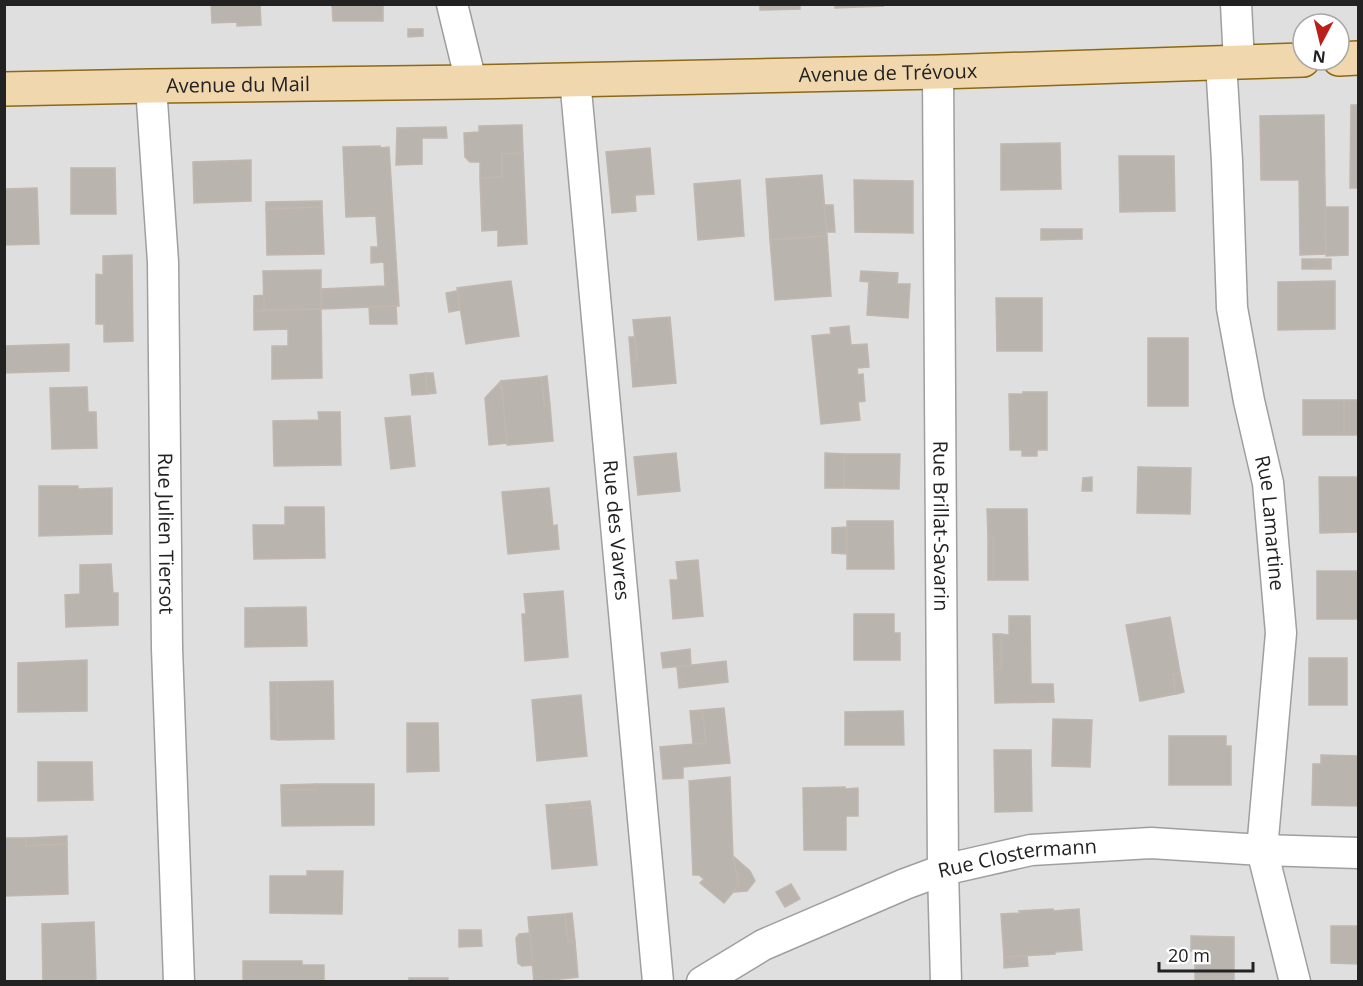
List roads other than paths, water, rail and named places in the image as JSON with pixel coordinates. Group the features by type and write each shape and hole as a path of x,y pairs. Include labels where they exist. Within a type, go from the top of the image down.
{"main road":[{"name":"Avenue de Trévoux","path":"471,82 938,72 1291,60"},
{"name":"Avenue du Mail","path":"4,89 471,82"}],"street":[{"path":"452,4 471,82"},
{"name":"Rue Lamartine","path":"1236,4 1230,62 1227,161 1232,308 1249,400 1268,483 1281,633 1262,850 1295,981"},
{"name":"Rue Brillat-Savarin","path":"938,72 943,870 946,981"},
{"name":"Rue des Vavres","path":"575,79 658,981"},
{"name":"Rue Julien Tiersot","path":"151,86 163,262 167,648 178,981"},
{"name":"Rue Clostermann","path":"702,981 763,945 904,884 943,870 1031,850 1151,843 1359,853"}]}
